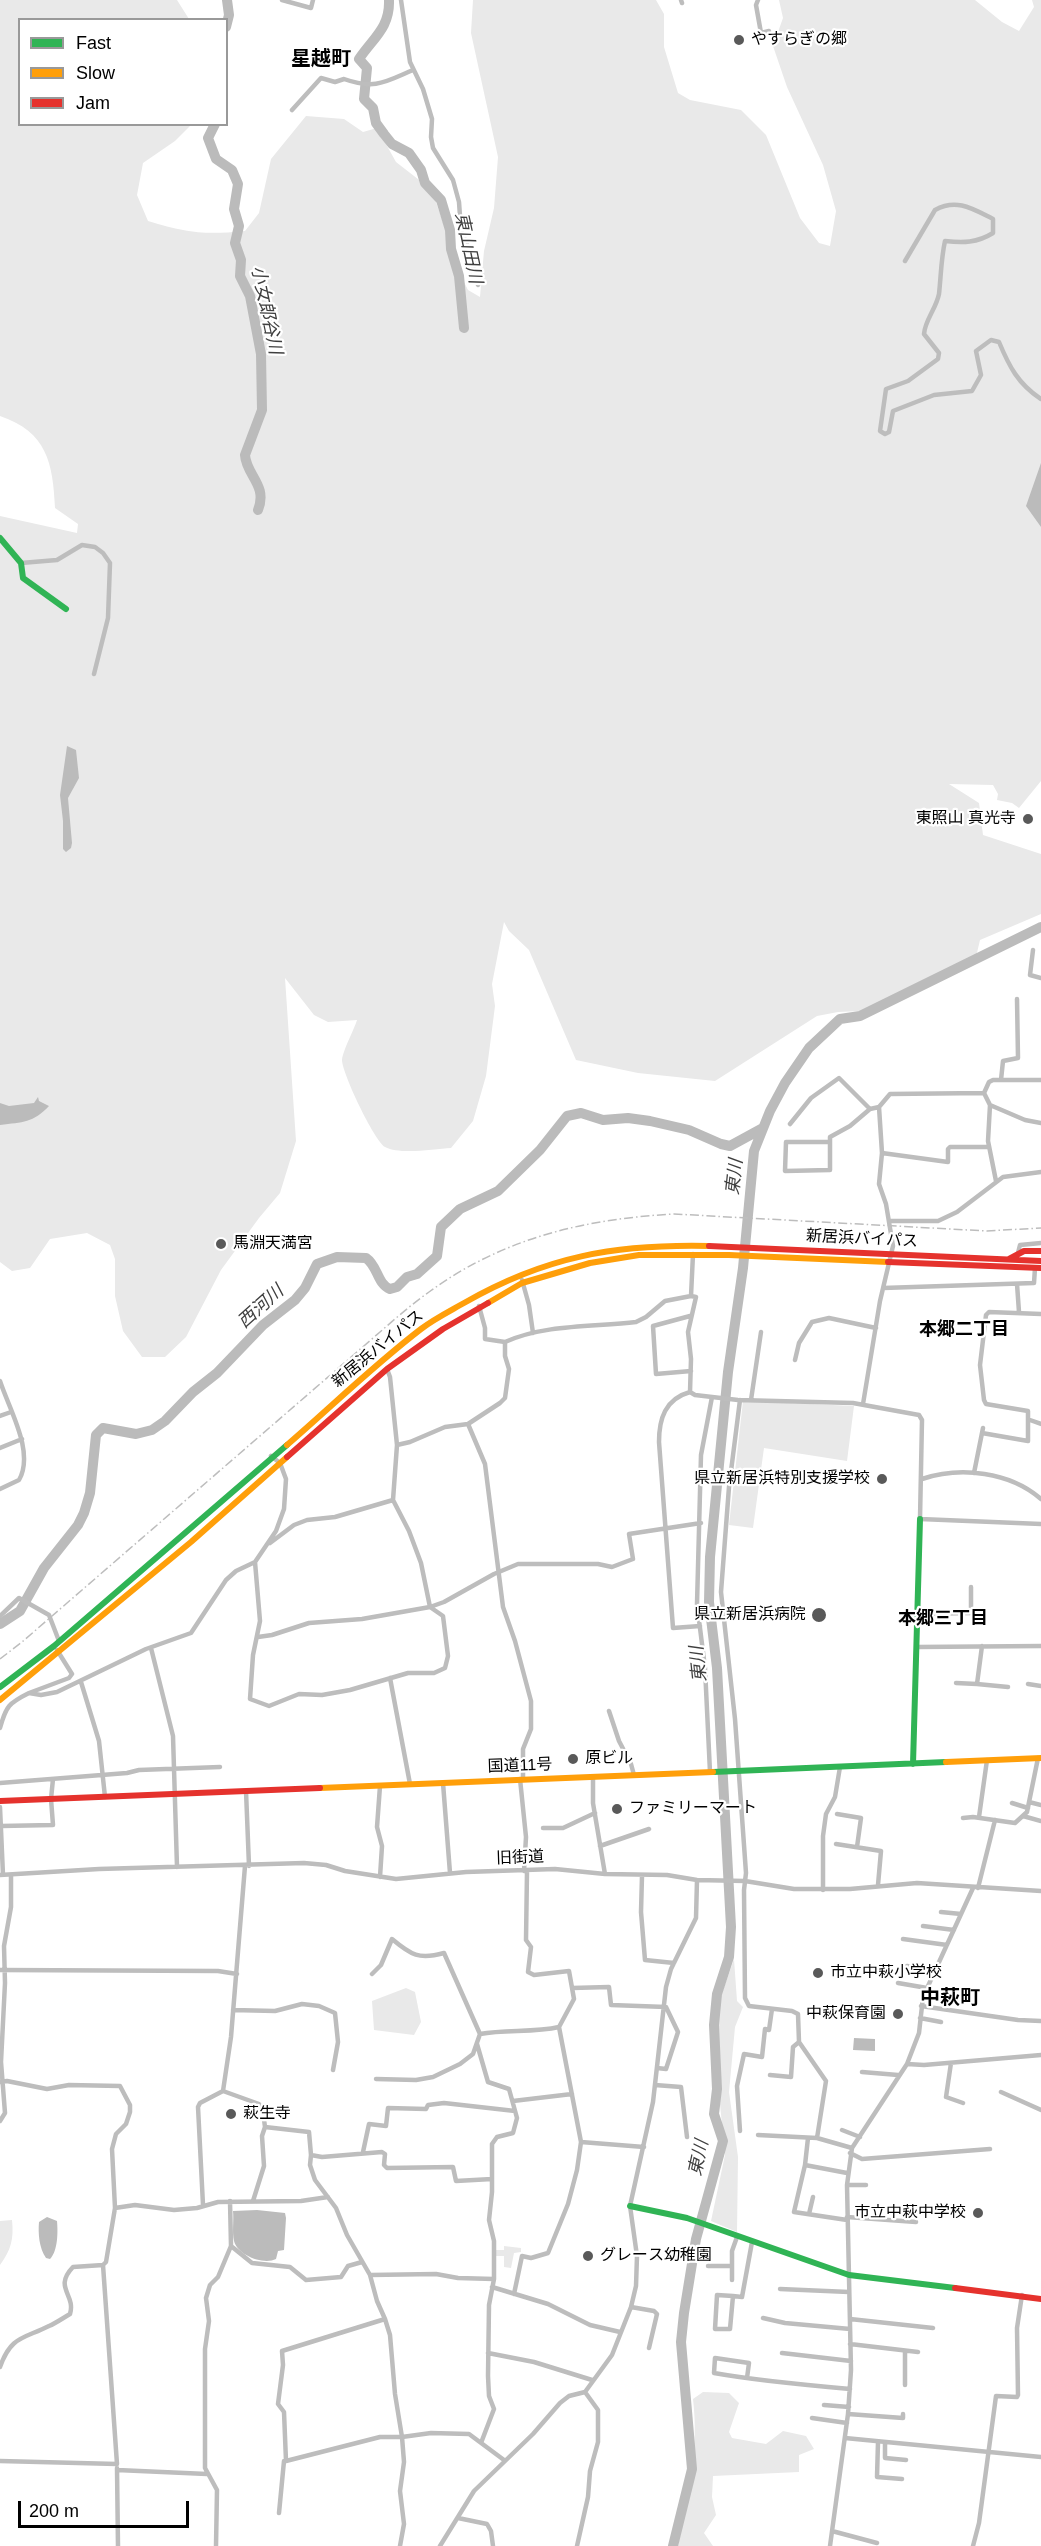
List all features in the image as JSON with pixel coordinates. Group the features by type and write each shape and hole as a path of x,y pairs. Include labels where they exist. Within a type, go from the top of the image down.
{"main road":[{"path":"0,538 21,563 23,578 66,609"},
{"name":"新居浜バイパス","path":"0,1687 57,1643 422,1328 476,1294 520,1274 573,1257 642,1246 731,1246 1041,1261"},
{"path":"1008,1259 1018,1253 1041,1251"},
{"path":"0,1700 191,1542 387,1369 479,1306 522,1283 610,1258 693,1254 1038,1268"},
{"path":"913,1764 920,1519"},
{"name":"国道11号","path":"0,1801 1040,1758"},
{"path":"630,2206 687,2218 849,2275 1041,2299"}],"street":[{"path":"282,0 311,8 313,0"},
{"path":"401,0 413,70 423,89 432,119 430,137 433,148 453,180 459,201 461,230 474,261 473,273 478,285"},
{"path":"758,0 756,5 761,33 769,31"},
{"path":"292,110 321,78 334,82 344,79 372,86 413,70"},
{"path":"905,261 935,210 942,206 958,204 993,219 993,233 982,240 967,243 945,241 939,294 935,310 925,324 924,334 939,353 938,359 908,381 886,389 880,431 885,434 889,432 893,411 934,395 972,391 981,375 976,351 990,340 999,342 1014,375 1030,392 1041,399"},
{"path":"21,563 57,560 82,545 95,547 110,563 108,618 94,674"},
{"path":"1033,950 1030,975 1041,978"},
{"path":"1001,1080 1003,1061 1018,1058 1017,999"},
{"path":"790,1124 811,1098 839,1078 870,1109"},
{"path":"984,1093 989,1082 1041,1080"},
{"path":"984,1093 990,1105 987,1128 988,1147 996,1181"},
{"path":"828,1142 786,1142 785,1171 830,1170 828,1142 830,1137 849,1126 870,1109 879,1107 890,1094 984,1093"},
{"path":"990,1105 1025,1120 1041,1123"},
{"path":"863,1404 883,1288 893,1246 879,1184 882,1153 879,1107"},
{"path":"882,1153 948,1162 948,1149 950,1148 988,1147"},
{"path":"889,1221 938,1221 957,1212 996,1181 1011,1175 1041,1172"},
{"path":"1018,1253 1020,1245 1041,1243"},
{"path":"691,1296 693,1254"},
{"path":"883,1288 1034,1283 1038,1268"},
{"path":"520,1274 529,1305 533,1333"},
{"path":"1017,1284 1019,1312"},
{"path":"479,1306 485,1328 485,1339 505,1342 533,1333 636,1322 646,1317 665,1301 696,1297 688,1332 690,1392"},
{"path":"974,1473 982,1430 1028,1442 1030,1420 1028,1411 986,1404 981,1370 987,1313 1041,1314"},
{"path":"690,1316 653,1326 656,1374 691,1371"},
{"path":"795,1360 799,1343 812,1322 829,1318 876,1328"},
{"path":"751,1400 761,1332"},
{"path":"397,1445 445,1427 468,1424 505,1398 509,1369 505,1356 505,1342"},
{"path":"255,1562 260,1614 258,1637 253,1655 250,1699 269,1706 299,1695 322,1695 350,1690 408,1673 434,1673 445,1668 448,1656 443,1616 430,1607 421,1563 409,1531 393,1500 397,1445 390,1377 387,1369"},
{"path":"0,1383 22,1439 26,1462 19,1480 0,1489"},
{"path":"690,1392 694,1395 739,1400 863,1404 919,1415 922,1420 920,1519 1041,1524"},
{"path":"690,1392 679,1396 664,1410 659,1427 673,1628 700,1626"},
{"path":"713,1397 701,1455 698,1604 713,1772"},
{"path":"739,1400 729,1487 721,1592 735,1719 736,1771 746,1873 743,1881 745,1998 749,2006 792,2011 798,2014 799,2042 826,2080 817,2138"},
{"path":"0,1416 11,1412"},
{"path":"1030,1420 1041,1424"},
{"path":"468,1424 485,1464 503,1606 531,1701 531,1729 523,1749 522,1779 526,1837 526,1940 531,1947 528,1972 534,1975 569,1971 574,1999 559,2027 581,2142 577,2170 568,2204 548,2253 531,2258 522,2256 514,2294"},
{"path":"0,1448 22,1439"},
{"path":"29,1693 41,1695 57,1692 151,1648 191,1634 226,1580 236,1571 255,1562 276,1531 284,1509 286,1479 280,1464 272,1456"},
{"path":"922,1479 956,1472 974,1473 1011,1481 1029,1488 1041,1499"},
{"path":"269,1543 307,1520 335,1517 393,1500"},
{"path":"258,1637 309,1623 362,1619 430,1607 444,1602 498,1572 527,1563 598,1564 612,1567 633,1559 629,1534 701,1523"},
{"path":"917,1614 971,1613 972,1587"},
{"path":"0,1616 19,1598 49,1615 59,1653 72,1674 69,1678 12,1702 5,1711 0,1728"},
{"path":"977,1684 982,1646"},
{"path":"917,1647 1041,1646"},
{"path":"151,1648 173,1736 177,1867"},
{"path":"390,1678 410,1784"},
{"path":"81,1682 99,1741 105,1797"},
{"path":"956,1683 1008,1687"},
{"path":"1028,1684 1041,1686"},
{"path":"609,1711 619,1741 631,1764 633,1775"},
{"path":"963,1818 979,1817 1015,1823 1023,1816 1028,1805 1040,1758"},
{"path":"979,1817 987,1760"},
{"path":"0,1784 139,1770 220,1767"},
{"path":"823,1890 823,1836 826,1814 835,1797 840,1767"},
{"path":"593,1777 595,1814 605,1874"},
{"path":"1,1826 53,1825 51,1799 53,1779"},
{"path":"443,1783 450,1874"},
{"path":"380,1786 377,1827 382,1846 380,1877"},
{"path":"223,2091 247,1866 246,1791"},
{"path":"1012,1803 1041,1804"},
{"path":"0,1807 2,1875"},
{"path":"543,1828 563,1828 595,1814"},
{"path":"837,1814 861,1818 857,1847"},
{"path":"1023,1816 1041,1821"},
{"path":"831,2546 850,2389 847,2173 851,2151 907,2064 919,2033 921,2006 927,1988 961,1914 976,1888 995,1820"},
{"path":"600,1846 649,1829"},
{"path":"836,1844 880,1851 878,1885"},
{"name":"旧街道","path":"2,1875 304,1863 326,1864 345,1871 396,1878 555,1869 642,1876 667,1875 697,1880 743,1881 773,1887 823,1890 917,1883 1041,1891"},
{"path":"0,2121 5,2113 0,2082 2,1970 4,1936 10,1907 11,1875"},
{"path":"642,1876 641,1912 645,1960 674,1963"},
{"path":"440,2546 474,2491 533,2434 560,2403 569,2396 585,2392 612,2355 631,2307 636,2286 637,2256 630,2206 655,2085 666,1987 674,1963 696,1918 697,1880"},
{"path":"941,1912 961,1914"},
{"path":"923,1926 954,1930"},
{"path":"903,1939 947,1945"},
{"path":"372,1974 381,1965 392,1940 412,1954 429,1957 444,1953 480,2034 473,2054 460,2064 433,2077 405,2081 376,2079"},
{"path":"907,1966 935,1971"},
{"path":"2,1970 218,1971 237,1974"},
{"path":"898,1983 927,1988"},
{"path":"572,1988 609,1988 611,2005 666,2007 678,2032 666,2069 657,2068"},
{"path":"233,2010 275,2011 302,2004 319,2006 336,2013 338,2042 333,2070"},
{"path":"921,2006 1018,2020 1041,2021"},
{"path":"740,2131 737,2086 744,2054 762,2057 765,2029 769,2030 772,2009"},
{"path":"920,2018 941,2022"},
{"path":"480,2034 500,2031 544,2031 559,2027"},
{"path":"770,2075 791,2077 793,2047 799,2042"},
{"path":"477,2044 488,2082 509,2090 517,2118 513,2133 497,2137 492,2144 489,2220 494,2241 494,2279 489,2306 488,2353 489,2396 494,2409 481,2443"},
{"path":"907,2064 951,2063 1041,2055"},
{"path":"951,2063 946,2097 963,2103"},
{"path":"862,2072 898,2075"},
{"path":"0,2082 47,2089 69,2085 120,2086 130,2112 126,2124 116,2134 112,2149 115,2208 109,2250 103,2265 117,2464 118,2546"},
{"path":"655,2085 681,2087 687,2137"},
{"path":"203,2205 198,2107 200,2103 223,2091 259,2104 263,2112 264,2166 253,2201"},
{"path":"1001,2092 1041,2110"},
{"path":"513,2101 572,2094"},
{"path":"363,2152 369,2124 386,2126 388,2108 426,2109 428,2105 444,2103 515,2111"},
{"path":"265,2127 309,2132 310,2165 315,2180 328,2197 370,2276 376,2301 385,2319 390,2335 404,2462 400,2492 404,2524 400,2546"},
{"path":"842,2130 860,2137"},
{"path":"758,2135 832,2141 862,2159 990,2149"},
{"path":"808,2138 805,2165 794,2212 847,2219 916,2222"},
{"path":"581,2142 644,2147"},
{"path":"311,2155 322,2157 382,2152 385,2154 384,2165 387,2168 453,2167 456,2181 492,2179"},
{"path":"805,2165 847,2173"},
{"path":"847,2185 866,2185"},
{"path":"115,2208 135,2205 174,2210 230,2201 302,2201 328,2197"},
{"path":"809,2214 813,2197"},
{"path":"216,2546 217,2490 215,2483 207,2474 205,2349 209,2321 206,2298 210,2285 218,2277 231,2246 230,2201"},
{"path":"732,2280 732,2251 737,2237"},
{"path":"733,2296 730,2329 715,2329 717,2295 742,2296 752,2242"},
{"path":"231,2246 244,2259 252,2263 290,2267 306,2280 341,2277 348,2266 362,2262"},
{"path":"0,2367 5,2355 23,2336 49,2326 70,2314 71,2306 63,2283 65,2275 73,2267 103,2265"},
{"path":"708,2266 732,2266"},
{"path":"370,2276 426,2274 494,2279"},
{"path":"492,2288 548,2304 590,2325 620,2332"},
{"path":"780,2289 849,2292"},
{"path":"973,2546 980,2523 996,2396 1017,2397 1018,2395 1017,2328 1022,2295"},
{"path":"631,2307 654,2311 657,2314 649,2348"},
{"path":"763,2318 785,2323 850,2328"},
{"path":"279,2513 284,2461 286,2461 284,2412 278,2404 282,2351 385,2319"},
{"path":"850,2319 933,2328"},
{"path":"850,2344 918,2352"},
{"path":"905,2351 905,2385"},
{"path":"488,2353 534,2362 592,2380"},
{"path":"782,2354 850,2361"},
{"path":"747,2378 749,2363 715,2358 714,2373 781,2385 850,2389"},
{"path":"577,2546 588,2498 590,2471 598,2442 598,2410 585,2392"},
{"path":"824,2405 848,2411 903,2418 903,2414"},
{"path":"812,2418 847,2422"},
{"path":"286,2461 385,2436 402,2437 431,2433 464,2433 504,2460"},
{"path":"845,2438 1041,2457"},
{"path":"878,2442 877,2477 902,2479"},
{"path":"885,2442 885,2458 906,2460"},
{"path":"0,2461 117,2464"},
{"path":"117,2470 207,2474"},
{"path":"458,2518 487,2524 491,2531 493,2546"},
{"path":"832,2531 877,2543"}],"shaded area":[{"path":"0,0 177,0 188,18 18,18 18,126 190,126 175,141 143,163 137,195 148,221 196,232 245,231 259,213 271,159 306,116 344,119 363,132 377,128 396,162 432,190 461,276 468,290 480,297 484,251 494,208 498,157 471,33 473,0 656,0 664,14 664,47 678,93 690,100 741,110 766,135 800,218 819,243 830,246 836,211 823,165 787,87 773,46 783,18 779,0 975,0 1002,22 1019,31 1034,7 1032,0 1041,0 1041,781 1019,808 1012,803 997,800 998,794 993,785 949,784 979,803 983,835 1041,854 1041,914 980,940 976,957 861,1011 817,1016 715,1081 638,1073 576,1060 529,950 509,931 504,922 492,984 495,1006 486,1076 473,1121 451,1148 399,1151 385,1147 380,1142 367,1120 343,1067 344,1051 357,1020 328,1022 314,1015 285,978 296,1141 280,1193 221,1270 186,1337 165,1357 142,1357 123,1331 115,1296 115,1259 110,1245 87,1233 50,1239 30,1268 12,1271 0,1262 0,516 77,533 78,524 55,508 49,463 38,440 16,423 0,416"},
{"path":"1041,463 1041,527 1026,506"},
{"path":"67,746 76,750 79,778 68,798 72,843 71,848 66,852 63,849 60,795"},
{"path":"38,1097 39,1101 49,1106 38,1116 27,1121 0,1125 0,1103 9,1106 34,1103"},
{"path":"743,1401 854,1406 847,1461 764,1448 753,1528 729,1525"},
{"path":"734,1959 737,2001 743,2007 735,2027 729,2092 738,2157 737,2232 711,2221 725,2155 717,2074 718,2025 721,1996"},
{"path":"406,1988 415,1992 421,2022 414,2035 374,2030 372,2001"},
{"path":"854,2038 875,2039 875,2051 853,2050"},
{"path":"257,2210 285,2213 284,2250 278,2251 276,2259 271,2261 258,2260 246,2255 234,2241 233,2211"},
{"path":"47,2217 57,2221 56,2246 50,2259 44,2254 39,2236 39,2222"},
{"path":"12,2220 11,2244 0,2265 0,2221"},
{"path":"504,2246 521,2248 521,2252 514,2253 511,2268 504,2267 504,2256 495,2256 495,2250 504,2250"},
{"path":"703,2392 729,2393 739,2403 729,2432 732,2438 766,2444 783,2431 806,2436 814,2449 799,2455 799,2472 713,2476 712,2497 716,2515 704,2533 713,2546 678,2546 694,2454 693,2399"}],"waterway":[{"name":"小女郎谷川","path":"227,0 228,19"},
{"name":"東山田川","path":"389,0 389,10 384,25 359,59 367,68 364,99 373,108 376,123 384,134 392,144 409,153 421,170 425,183 441,200 450,230 451,249 459,276 464,328"},
{"name":"小女郎谷川","path":"214,126 208,138 216,159 232,170 238,184 234,209 239,226 235,243 241,260 240,276 250,296 261,354 262,410 245,455 249,469 259,487 258,510"},
{"name":"東川","path":"673,2546 692,2469 681,2342 684,2313 696,2239 723,2141 714,2114 717,2089 714,2025 717,1994 729,1957 731,1927 717,1668 709,1602 710,1557 728,1372 743,1268 754,1151 770,1111 785,1083 809,1048 840,1019 860,1016 1041,927"},
{"name":"西河川","path":"0,1624 20,1611 44,1568 78,1525 90,1493 96,1435 103,1428 136,1434 152,1430 165,1421 193,1392 217,1373 263,1325 295,1300 305,1288 317,1264 337,1257 366,1258 386,1287 390,1289 397,1287 407,1277 417,1274 437,1256 441,1227 460,1209 498,1191 540,1150 567,1116 581,1113 603,1120 628,1118 650,1121 689,1130 730,1146 763,1128"}],"railway":[{"path":"0,1659 410,1306 457,1273 515,1245 576,1227 674,1214 987,1231 1041,1228"}],"traffic: fast":[{"path":"0,538 21,563 23,578 66,609"},
{"path":"0,1687 54,1646 287,1445"},
{"path":"913,1764 920,1519"},
{"path":"713,1772 946,1762"},
{"path":"630,2206 687,2218 849,2275 955,2288"}],"traffic: slow":[{"path":"287,1445 421,1329 494,1287 524,1274 582,1256 643,1247 709,1246"},
{"path":"488,1303 522,1283 590,1263 639,1255 729,1255 888,1262"},
{"path":"0,1700 191,1542 287,1457"},
{"path":"946,1762 1041,1758"},
{"path":"320,1788 713,1772"}],"traffic: jam":[{"path":"709,1246 1041,1261"},
{"path":"1009,1259 1024,1251 1041,1251"},
{"path":"888,1262 1041,1268"},
{"path":"287,1457 387,1369 443,1329 488,1303"},
{"path":"0,1801 320,1788"},
{"path":"955,2288 1041,2299"}],"place":[{"name":"やすらぎの郷","path":"739,40"},
{"name":"東照山 真光寺","path":"1028,819"},
{"name":"馬淵天満宮","path":"221,1244"},
{"name":"県立新居浜特別支援学校","path":"882,1479"},
{"name":"県立新居浜病院","path":"819,1615"},
{"name":"原ビル","path":"573,1759"},
{"name":"ファミリーマート","path":"617,1809"},
{"name":"市立中萩小学校","path":"818,1973"},
{"name":"中萩保育園","path":"898,2014"},
{"name":"萩生寺","path":"231,2114"},
{"name":"市立中萩中学校","path":"978,2213"},
{"name":"グレース幼稚園","path":"588,2256"}],"district":[{"name":"星越町","path":"321,59"},
{"name":"本郷二丁目","path":"964,1330"},
{"name":"本郷三丁目","path":"943,1619"},
{"name":"中萩町","path":"950,1998"}]}
